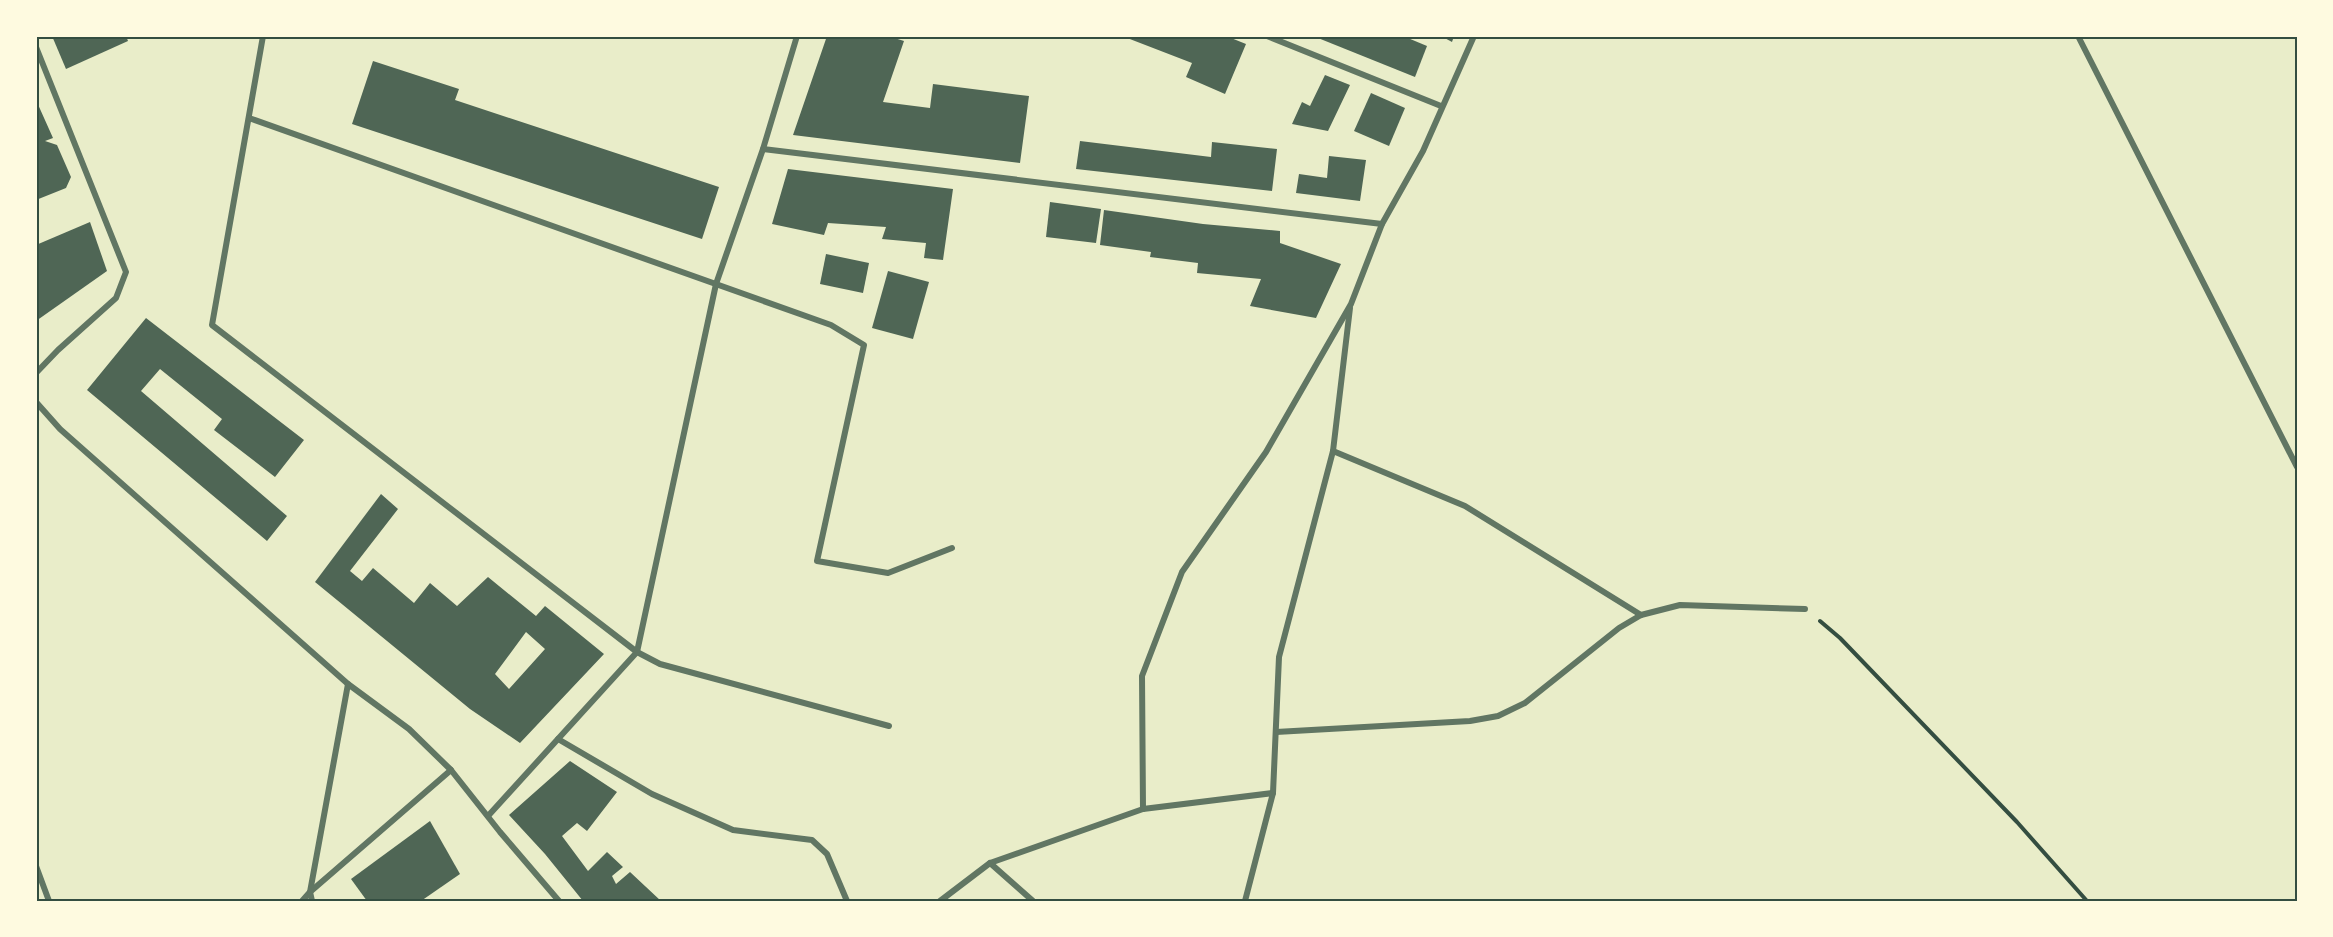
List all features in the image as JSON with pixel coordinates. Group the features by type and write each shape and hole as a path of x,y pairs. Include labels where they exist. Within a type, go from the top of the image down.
{"street":[{"path":"263,36 212,325 637,652 660,664 889,726"},
{"path":"488,816 637,652 716,284 763,149 797,36"},
{"path":"1267,36 1442,106"},
{"path":"1143,809 1142,676 1182,572 1266,452 1351,304 1382,224 1423,151 1474,36"},
{"path":"2078,36 2297,467"},
{"path":"36,46 126,272 116,298 36,373"},
{"path":"249,117 831,325 864,345 817,561 888,573 952,548"},
{"path":"763,149 1382,224"},
{"path":"1245,901 1273,793 1279,657 1333,451 1351,304"},
{"path":"36,402 60,429 348,684 409,729 451,770 559,901"},
{"path":"1333,451 1465,506 1641,615"},
{"path":"1276,732 1470,722 1498,716 1524,703 1619,627 1641,615 1680,605 1805,609"},
{"path":"312,901 310,892 348,684"},
{"path":"558,739 652,794 733,830 812,840 827,854 847,901"},
{"path":"302,901 451,770"},
{"path":"940,901 990,863 1143,809 1273,793"},
{"path":"990,863 1033,901"},
{"path":"36,866 49,901"}],"path":[{"path":"1805,609 1839,638 2009,814 2087,901"}],"building":[{"path":"52,36 126,36 128,41 66,69"},
{"path":"827,36 888,36 904,41 883,102 930,108 933,84 1029,96 1020,163 793,135"},
{"path":"1122,36 1226,36 1246,44 1225,94 1186,77 1192,63"},
{"path":"1313,36 1403,36 1427,46 1415,77"},
{"path":"1441,36 1454,36 1452,42"},
{"path":"373,61 459,89 455,100 719,187 702,239 352,124"},
{"path":"1325,75 1350,85 1328,131 1292,124 1302,102 1310,106"},
{"path":"1371,93 1405,108 1389,146 1354,131"},
{"path":"36,100 53,138 45,141 57,145 71,177 66,188 36,200"},
{"path":"1080,141 1211,157 1212,142 1277,149 1272,191 1076,169"},
{"path":"1329,156 1366,160 1360,201 1296,193 1299,174 1327,178"},
{"path":"788,169 953,189 943,260 924,258 926,243 882,239 886,227 828,223 824,235 772,224"},
{"path":"1050,202 1101,209 1096,243 1046,237"},
{"path":"1104,210 1203,224 1280,231 1280,243 1341,264 1316,318 1250,306 1261,279 1197,273 1198,263 1150,257 1151,252 1100,245"},
{"path":"90,222 107,271 36,321 36,245"},
{"path":"826,254 869,263 863,293 820,284"},
{"path":"888,271 929,282 913,339 872,328"},
{"path":"146,318 304,440 275,477 214,430 222,419 160,369 141,391 287,516 267,541 87,390"},
{"path":"381,494 398,509 350,571 362,581 373,568 414,603 430,583 457,606 488,577 536,616 545,606 604,654 520,743 470,709 315,582","holes":["526,632 545,649 509,689 495,674"]},
{"path":"570,761 617,792 587,831 577,823 562,836 588,871 607,852 623,867 612,876 616,884 630,872 661,901 583,901 545,854 509,815"},
{"path":"430,821 460,874 421,901 367,901 351,879"}]}
